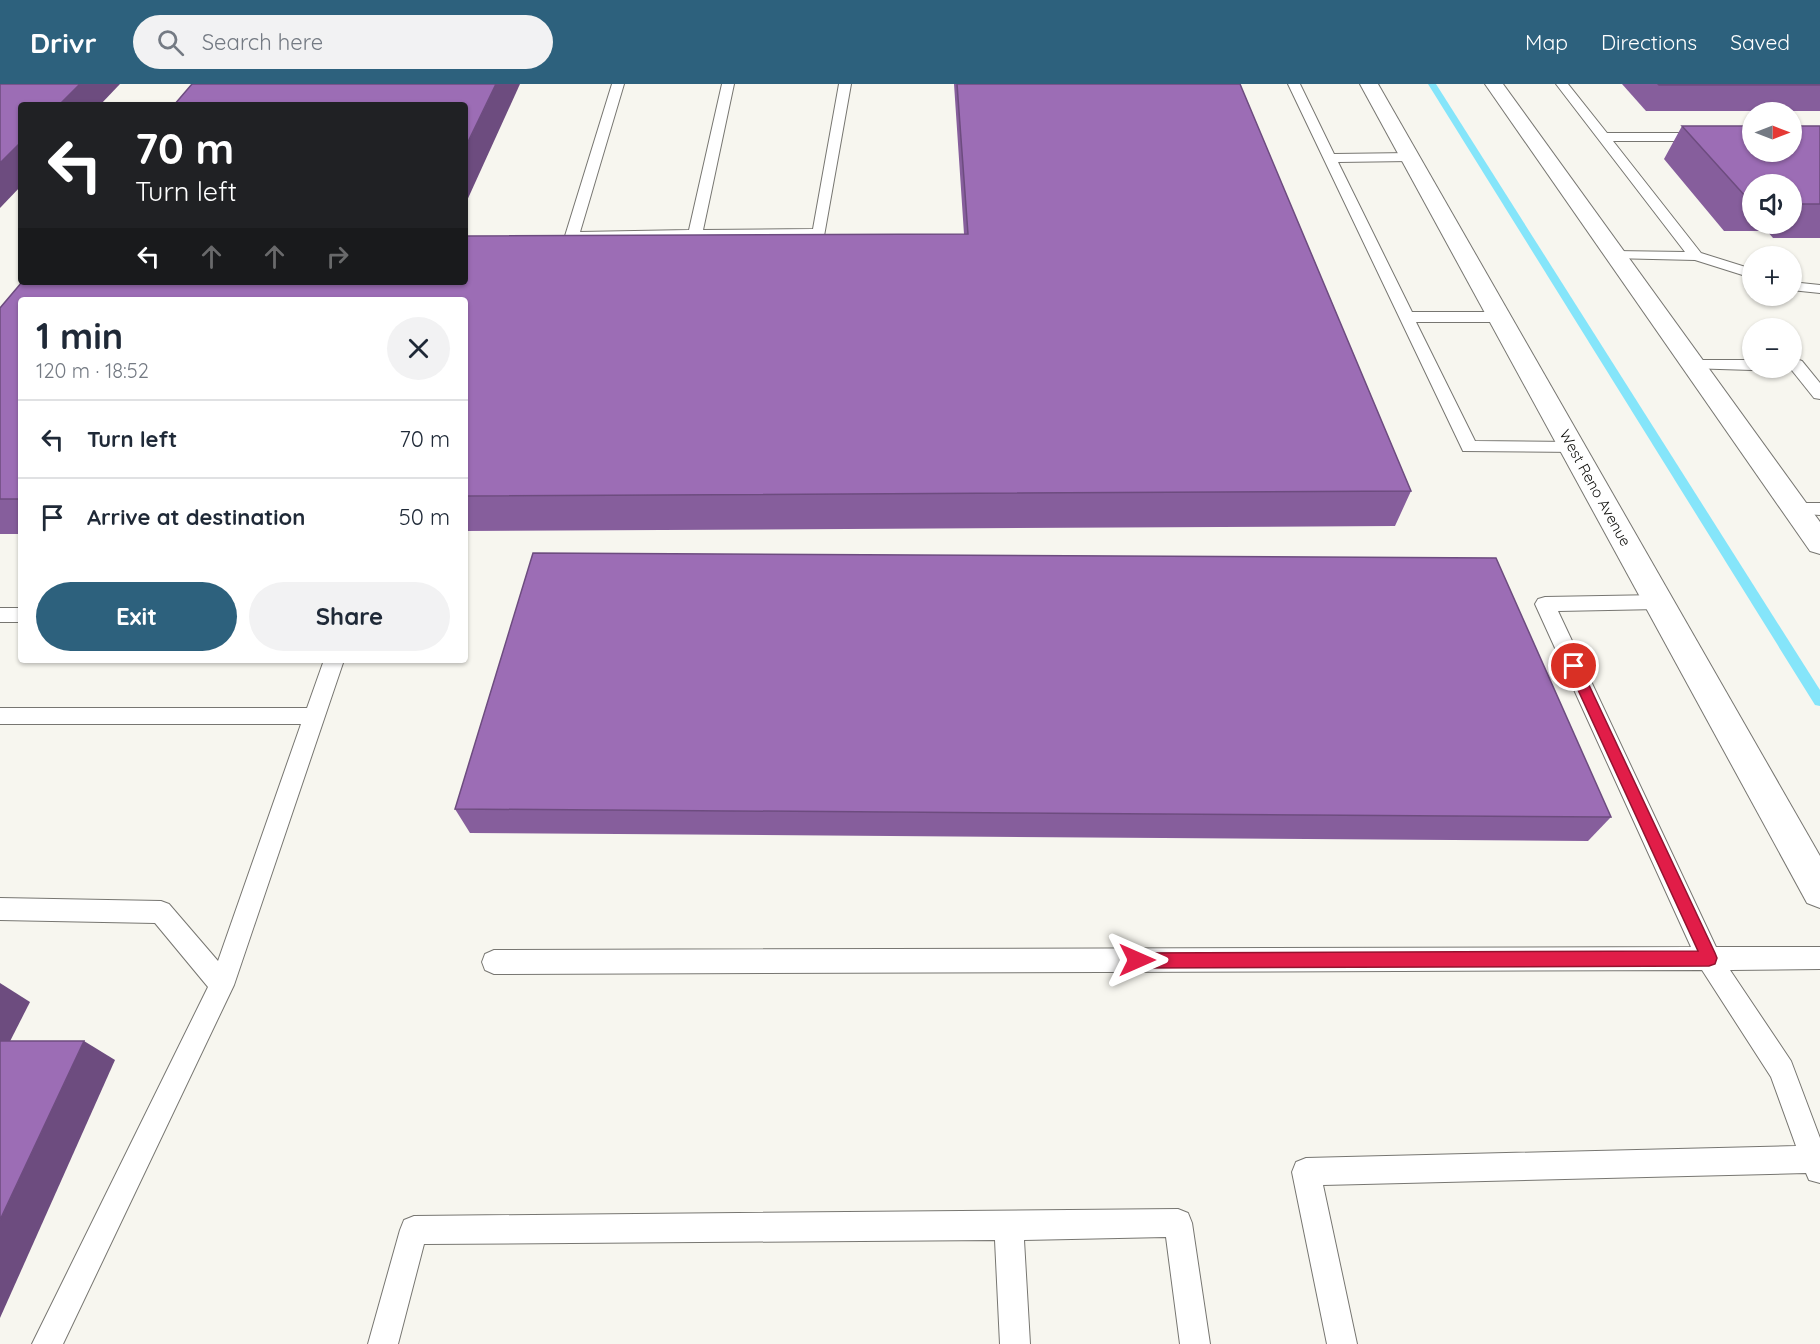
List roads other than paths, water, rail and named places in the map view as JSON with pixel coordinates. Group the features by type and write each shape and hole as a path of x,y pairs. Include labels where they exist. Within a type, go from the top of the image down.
{"main road":[{"name":"West Reno Avenue","path":"1369,84 1820,891"},
{"path":"1494,84 1820,544"}],"lane":[{"path":"618,84 572,236 819,233 845,84"},
{"path":"695,234 728,84"},
{"path":"1294,84 1469,447 1572,448"},
{"path":"1562,84 1696,256"},
{"path":"1603,136 1742,137"},
{"path":"1330,158 1410,157"},
{"path":"1615,255 1696,256 1742,271"},
{"path":"1802,287 1820,289"},
{"path":"1407,317 1499,316"},
{"path":"1802,364 1820,363"},
{"path":"1693,365 1742,364"},
{"path":"1802,373 1820,394"},
{"path":"1795,509 1820,509"},
{"path":"1342,1344 1306,1172 1817,1165 1782,1070 1709,958 1545,604 1659,602"},
{"path":"0,615 18,615"},
{"path":"47,1344 222,985 333,663"},
{"path":"0,716 315,716"},
{"path":"0,909 161,912 222,985"},
{"path":"494,962 1820,958"},
{"path":"383,1344 414,1230 1178,1223 1195,1344"},
{"path":"1009,1226 1015,1344"}],"waterway":[{"path":"1432,84 1820,701"}]}
